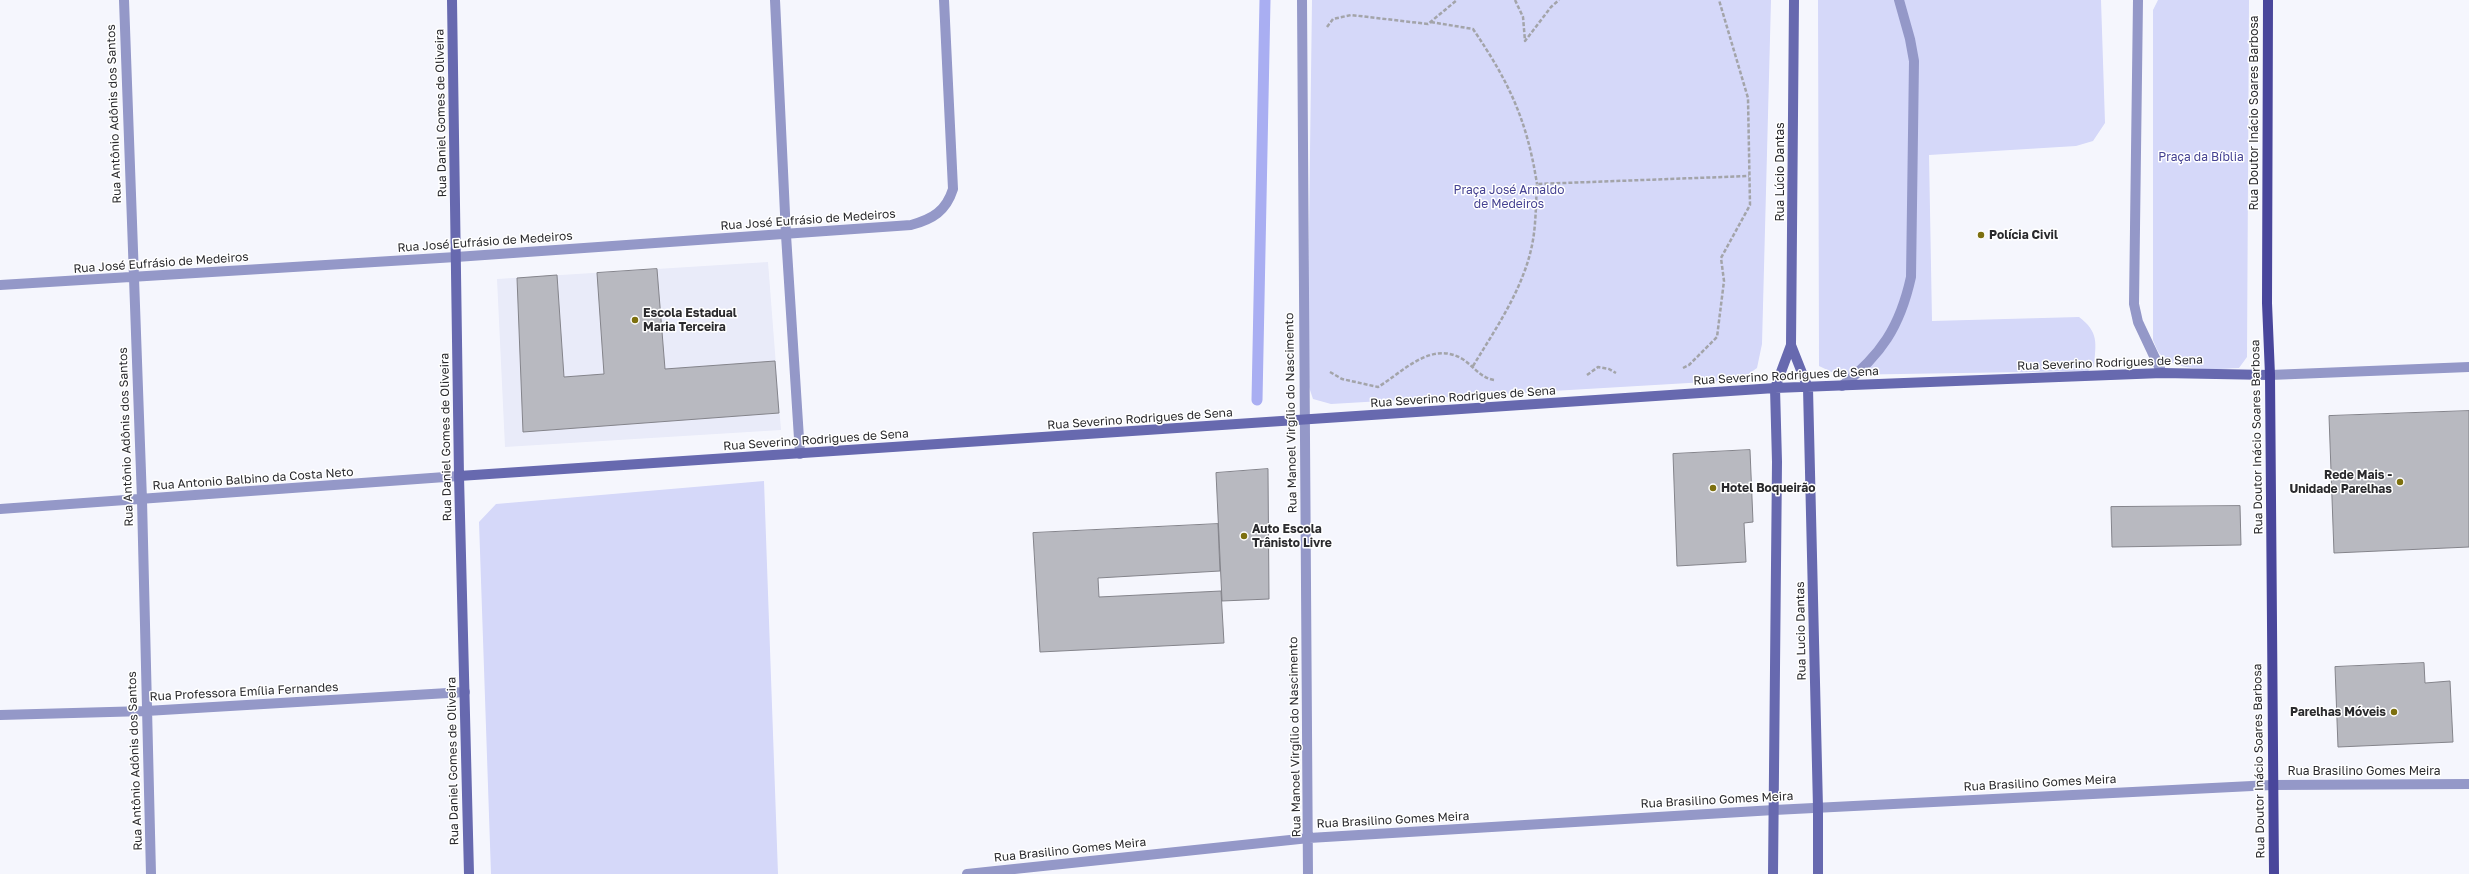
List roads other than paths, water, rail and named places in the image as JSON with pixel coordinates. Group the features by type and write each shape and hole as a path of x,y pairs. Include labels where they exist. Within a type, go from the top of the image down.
{"main road":[{"name":"Rua Doutor Inácio Soares Barbosa","path":"2268,0 2267,303 2270,374 2272,785 2274,874"}],"street":[{"name":"Rua Antônio Adônis dos Santos","path":"124,0 132,278 142,500 151,874"},
{"name":"Rua Daniel Gomes de Oliveira","path":"452,0 460,476 469,874"},
{"path":"775,0 786,235 800,454"},
{"name":"Rua José Eufrásio de Medeiros","path":"0,285 132,278 786,235 911,225 927,221 940,213 949,202 953,189 944,0"},
{"name":"Rua Manoel Virgílio do Nascimento","path":"1302,0 1304,421 1310,838 1308,874"},
{"name":"Rua Lúcio Dantas","path":"1794,0 1792,345 1808,388"},
{"path":"1842,386 1866,367 1882,348 1894,328 1905,302 1911,277 1914,61 1909,32 1899,0"},
{"path":"2138,0 2134,304 2138,322 2162,373"},
{"name":"Rua Lúcio Dantas","path":"1775,388 1792,345"},
{"name":"Rua Severino Rodrigues de Sena","path":"460,476 1304,421 1775,388 1808,388 2162,373 2270,374 2469,367"},
{"name":"Rua Lucio Dantas","path":"1773,874 1777,462 1775,388"},
{"name":"Rua Lucio Dantas","path":"1808,388 1818,808 1818,874"},
{"name":"Rua Antonio Balbino da Costa Neto","path":"0,509 460,476"},
{"name":"Rua Professora Emília Fernandes","path":"0,716 146,711 465,692"},
{"name":"Rua Brasilino Gomes Meira","path":"967,874 1310,838 1774,810 2272,785 2469,784"}],"waterway":[{"path":"1257,400 1265,0"}],"place":[{"name":"Polícia Civil","path":"1981,235"},
{"name":"Escola Estadual Maria Terceira","path":"635,320"},
{"name":"Rede Mais - Unidade Parelhas","path":"2400,482"},
{"name":"Hotel Boqueirão","path":"1713,488"},
{"name":"Auto Escola Trânisto Livre","path":"1244,536"},
{"name":"Parelhas Móveis","path":"2394,712"}],"park label":[{"name":"Praça da Bíblia","path":"2201,157"},
{"name":"Praça José Arnaldo de Medeiros","path":"1509,197"}]}
